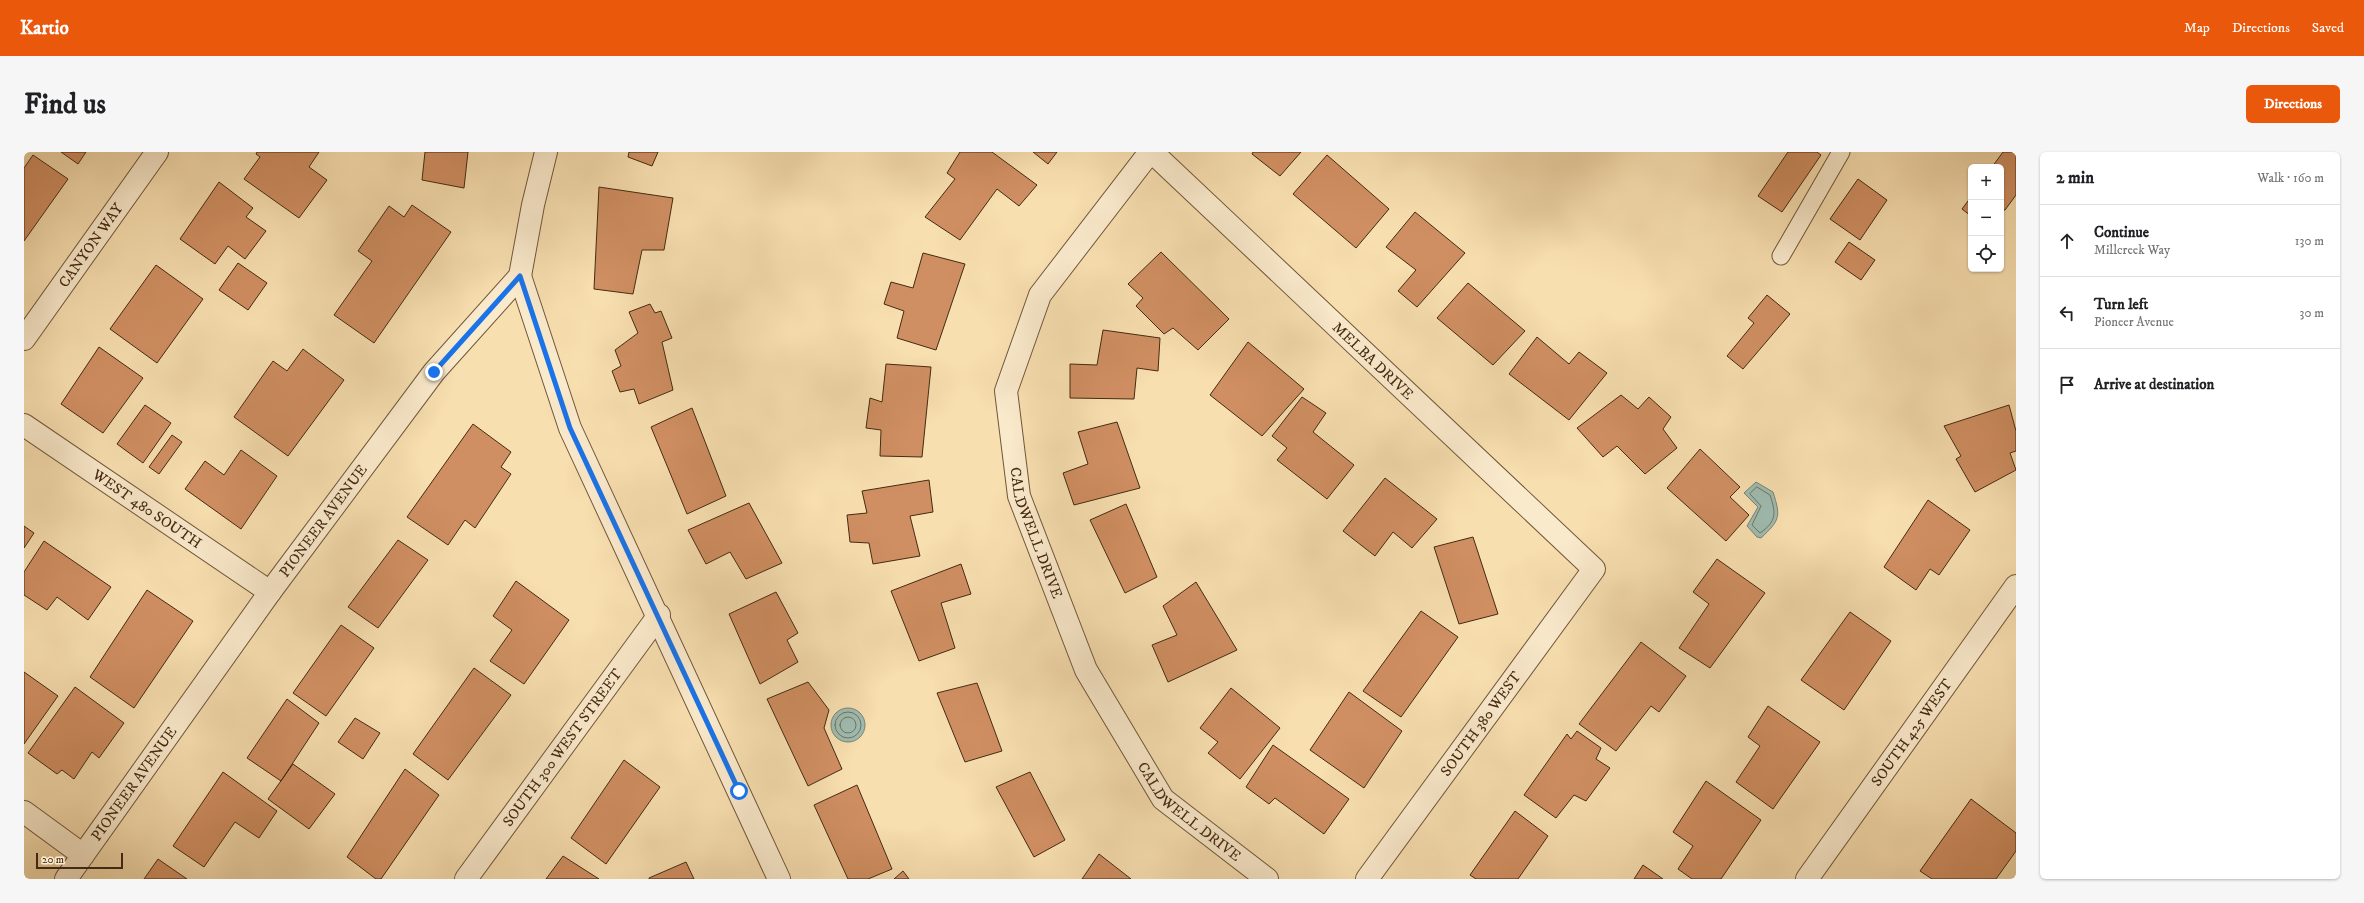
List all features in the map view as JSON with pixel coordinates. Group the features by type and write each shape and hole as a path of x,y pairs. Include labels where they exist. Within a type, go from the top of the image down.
{"street":[{"name":"CANYON WAY","path":"24,339 157,152"},
{"path":"546,152 533,205 520,276 570,428 659,615 779,879"},
{"name":"MELBA DRIVE","path":"1151,152 1594,570"},
{"name":"CALDWELL DRIVE","path":"1151,152 1040,295 1006,391 1019,496 1086,670 1163,800 1267,879"},
{"name":"PIONEER AVENUE","path":"66,879 270,592 434,372 520,276"},
{"name":"WEST 480 SOUTH","path":"24,425 270,592"},
{"name":"SOUTH 380 WEST","path":"1367,879 1594,570"},
{"name":"SOUTH 425 WEST","path":"1807,879 2016,586"},
{"name":"SOUTH 300 WEST STREET","path":"466,879 659,615"},
{"path":"24,812 83,855"}],"lane":[{"path":"1781,256 1841,152"}],"water":[{"path":"1756,482 1773,492 1778,513 1772,527 1761,538 1757,537 1747,526 1758,507 1744,493"},
{"path":"845,708 851,708 855,709 862,715 865,725 864,732 858,739 851,742 845,742 841,741 834,735 831,728 831,722 832,718 838,711"}],"building":[{"path":"61,152 86,152 78,164"},
{"path":"257,152 319,152 309,167 327,180 299,218 244,179 260,157 256,154"},
{"path":"425,152 468,152 464,188 422,180"},
{"path":"629,152 658,152 652,166 628,157"},
{"path":"960,152 992,152 1037,185 1019,206 997,189 960,240 925,217 955,179 947,173"},
{"path":"1033,152 1057,152 1048,164"},
{"path":"1253,152 1301,152 1280,176 1252,154"},
{"path":"1788,152 1817,152 1821,155 1782,212 1758,196"},
{"path":"2003,152 2016,152 2016,195 2005,210 2004,164 1994,164"},
{"path":"33,155 68,179 24,241 24,168"},
{"path":"1327,155 1389,209 1356,248 1293,194"},
{"path":"1858,179 1887,200 1860,240 1830,219"},
{"path":"219,182 253,208 246,217 266,231 245,259 228,246 215,264 180,239"},
{"path":"599,187 673,198 664,250 642,250 633,294 594,289"},
{"path":"1968,201 1968,214 1962,209"},
{"path":"412,205 451,232 374,343 334,315 372,261 358,251 389,206 404,217"},
{"path":"1415,212 1465,253 1417,307 1398,291 1416,270 1386,247"},
{"path":"1849,242 1875,260 1861,280 1835,262"},
{"path":"1161,252 1229,319 1198,350 1173,328 1164,334 1136,306 1143,298 1128,284"},
{"path":"923,253 965,264 936,350 897,338 904,311 884,304 891,282 913,288"},
{"path":"238,263 267,283 248,310 219,290"},
{"path":"156,265 203,299 157,363 110,329"},
{"path":"1468,283 1525,331 1493,365 1437,318"},
{"path":"1767,295 1790,314 1743,369 1727,356 1754,323 1748,318"},
{"path":"650,304 655,313 661,311 672,338 662,342 673,390 639,404 634,389 620,392 612,371 621,366 615,350 638,333 629,312"},
{"path":"1103,330 1160,338 1158,371 1137,368 1134,399 1070,398 1070,364 1097,365"},
{"path":"1537,337 1569,364 1579,352 1607,373 1569,420 1509,374"},
{"path":"1248,342 1304,389 1262,436 1210,395"},
{"path":"99,347 143,378 103,433 61,404"},
{"path":"303,349 344,380 288,456 234,417 273,361 287,371"},
{"path":"886,364 931,367 922,457 880,456 881,430 866,428 870,398 882,402"},
{"path":"1621,395 1638,409 1649,397 1671,417 1663,429 1677,448 1645,474 1617,446 1603,457 1577,428"},
{"path":"1302,397 1326,413 1313,432 1354,465 1327,499 1277,460 1287,448 1272,436"},
{"path":"145,405 171,423 143,463 117,444"},
{"path":"2009,405 2016,431 2016,451 2010,453 2016,470 1975,492 1956,459 1961,456 1944,426"},
{"path":"692,408 726,496 687,514 651,427"},
{"path":"1117,422 1140,488 1074,505 1063,473 1088,464 1078,432"},
{"path":"473,424 511,452 501,467 511,474 475,528 465,520 448,545 407,517"},
{"path":"172,435 182,442 159,474 149,467"},
{"path":"1700,449 1740,487 1730,497 1749,515 1726,541 1667,488"},
{"path":"241,450 277,476 241,529 185,489 205,461 224,475"},
{"path":"1385,478 1437,519 1412,548 1393,532 1375,556 1343,531"},
{"path":"929,480 933,512 910,516 920,556 873,564 869,543 850,542 847,515 867,513 862,491"},
{"path":"1928,500 1970,530 1939,575 1930,569 1916,590 1884,567"},
{"path":"749,503 782,563 746,579 730,552 706,564 688,530"},
{"path":"1126,504 1157,577 1125,593 1090,520"},
{"path":"24,526 34,533 24,548"},
{"path":"1473,537 1498,614 1459,624 1434,547"},
{"path":"398,540 428,560 378,628 348,607"},
{"path":"44,541 111,587 88,620 57,597 47,610 24,595 24,572"},
{"path":"1717,559 1765,593 1710,668 1679,648 1709,604 1693,592"},
{"path":"961,564 971,594 941,603 955,648 919,661 891,591"},
{"path":"516,581 569,620 524,684 490,661 512,630 493,616"},
{"path":"1196,582 1237,650 1168,682 1152,645 1177,635 1163,606"},
{"path":"147,590 193,621 134,708 90,677"},
{"path":"776,592 798,633 787,640 798,662 760,684 729,614"},
{"path":"1421,611 1458,637 1401,717 1363,691"},
{"path":"1850,612 1891,641 1844,710 1801,680"},
{"path":"341,625 374,648 326,716 293,693"},
{"path":"1641,642 1686,676 1659,712 1651,706 1616,751 1579,724"},
{"path":"474,668 511,695 448,780 413,754"},
{"path":"24,672 58,696 24,744"},
{"path":"808,682 829,710 824,728 842,769 808,786 767,699"},
{"path":"977,683 1002,751 965,762 937,693"},
{"path":"75,687 124,723 99,758 92,752 74,779 62,770 57,774 28,753"},
{"path":"1231,688 1280,728 1240,779 1208,753 1218,742 1200,728"},
{"path":"1349,692 1402,731 1364,788 1310,750"},
{"path":"287,699 319,723 281,781 247,758"},
{"path":"1768,706 1820,742 1773,809 1736,782 1760,746 1748,737"},
{"path":"355,718 380,733 363,759 338,742"},
{"path":"1577,731 1601,748 1596,759 1610,768 1586,801 1574,795 1556,818 1524,795 1567,734 1571,739"},
{"path":"1273,745 1349,799 1324,834 1275,798 1269,804 1246,787"},
{"path":"624,760 660,787 606,864 571,838"},
{"path":"293,764 335,794 309,829 268,799"},
{"path":"405,769 439,795 381,879 376,879 347,857"},
{"path":"223,772 277,811 259,838 235,822 204,867 173,846"},
{"path":"1030,772 1065,840 1034,857 996,787"},
{"path":"1706,781 1761,820 1721,879 1692,879 1678,869 1693,846 1673,832"},
{"path":"857,785 892,869 868,879 848,879 814,805"},
{"path":"1971,799 2016,833 2016,851 1996,879 1932,879 1920,871"},
{"path":"1515,811 1548,836 1518,879 1476,879 1470,875"},
{"path":"1099,854 1131,879 1082,879"},
{"path":"563,856 599,879 546,879"},
{"path":"158,859 187,879 144,879"},
{"path":"686,862 694,879 649,879 649,878"},
{"path":"1643,865 1663,879 1634,879"},
{"path":"903,871 909,879 894,879"}],"route":[{"path":"434,372 520,276 570,428 659,615 739,791"}]}
